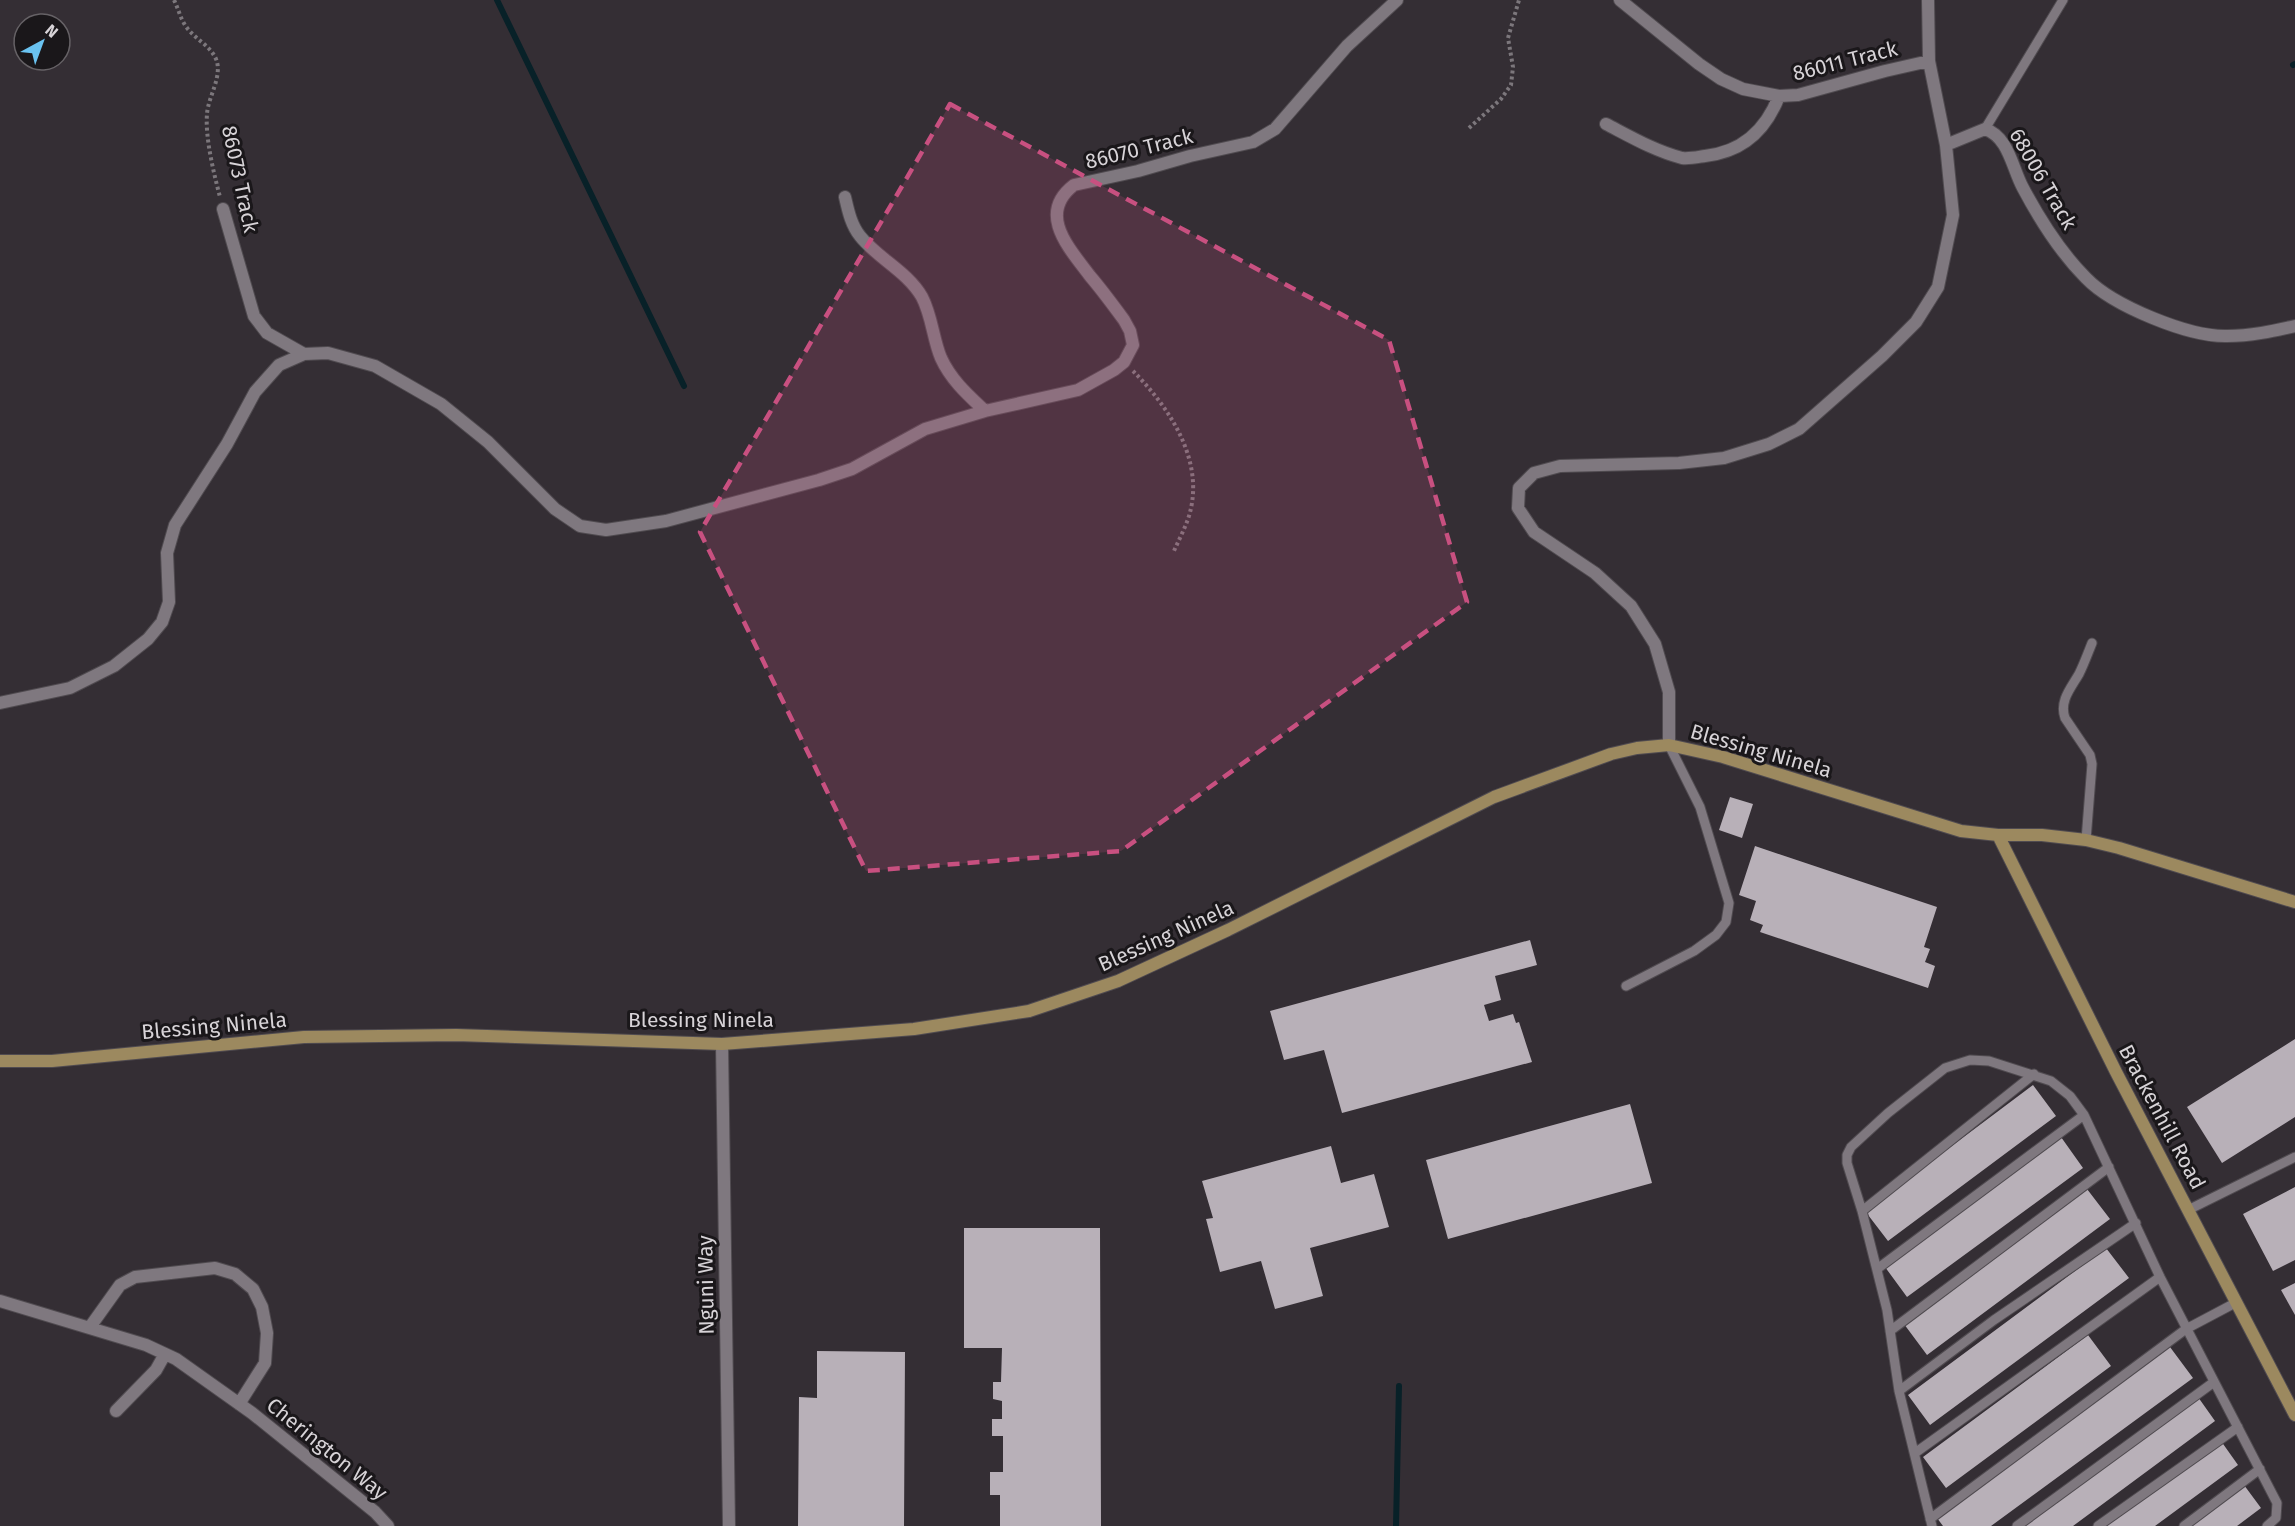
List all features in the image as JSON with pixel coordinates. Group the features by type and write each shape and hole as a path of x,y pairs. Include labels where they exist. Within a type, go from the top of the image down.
{"street":[{"name":"86070 Track","path":"1124,362 1132,345 1130,331 1061,237 1057,217 1060,202 1066,191 1074,185 1253,142 1275,129 1347,46 1397,0"},
{"name":"86011 Track","path":"1620,0 1699,64 1721,79 1743,89 1779,96 1798,95 1885,71 1929,62"},
{"path":"1669,745 1669,692 1655,644 1631,606 1595,573 1534,532 1518,508 1519,488 1534,473 1560,466 1679,462 1724,458 1769,444 1799,429 1916,322 1938,287 1953,215 1946,145 1929,62 1928,0"},
{"path":"1606,124 1657,150 1685,159 1720,155 1741,146 1756,134 1773,113 1779,96"},
{"name":"68006 Track","path":"1946,145 1985,129 1999,137 2008,151 2022,185 2061,248 2087,279 2120,303 2195,332 2225,337 2264,334 2295,326"},
{"path":"845,197 851,222 859,235 909,281 921,297 932,323 940,356 949,374 985,411"},
{"name":"86073 Track","path":"223,209 254,316 267,333 303,354"},
{"path":"0,703 70,688 114,666 148,639 162,622 169,602 166,553 175,525 227,444 255,392 279,365 303,354 328,353 375,366 441,404 488,442 555,509 580,526 606,530 666,521 819,480 852,469 925,429 985,411 1078,390 1124,362"},
{"name":"Blessing Ninela","path":"0,1061 52,1061 304,1037 456,1035 722,1044 914,1029 1029,1011 1118,981 1228,930 1494,797 1611,754 1637,748 1669,745 1723,757 1961,831 1998,835 2042,835 2086,840 2295,902"},
{"name":"Brackenhill Road","path":"1998,835 2116,1072 2295,1415"},
{"name":"Nguni Way","path":"722,1044 729,1526"},
{"name":"Cherington Way","path":"90,1327 120,1285 135,1276 215,1268 235,1274 253,1289 262,1307 267,1333 265,1363 239,1404"},
{"name":"Cherington Way","path":"0,1301 90,1327 146,1345 165,1354 203,1377 239,1404 375,1512 388,1526"},
{"path":"116,1411 156,1370 165,1354"}],"lane":[{"path":"1985,129 2063,0"},
{"path":"2086,840 2092,764 2090,755 2062,711 2067,694 2080,673 2092,643"},
{"path":"1626,986 1694,951 1716,935 1726,922 1729,903 1700,807 1669,745"},
{"path":"2237,1302 2186,1329 1931,1522 1899,1391 1877,1269 1847,1163 1847,1155 1851,1147 1888,1113 1945,1068 1970,1060 1989,1061 2034,1074 2051,1081 2070,1096 2084,1115 2160,1277 2186,1329 2277,1503 2276,1518 2267,1526"},
{"path":"1862,1211 2034,1074"},
{"path":"1877,1269 2084,1115"},
{"path":"2188,1210 2295,1157"},
{"path":"1890,1331 2109,1167"},
{"path":"1899,1391 1994,1320 2136,1223"},
{"path":"1915,1453 2160,1277"},
{"path":"2017,1526 2214,1382"},
{"path":"2098,1526 2238,1427"},
{"path":"2184,1526 2260,1470"}],"path":[{"name":"86073 Track","path":"174,0 185,26 209,48 216,60 218,69 207,114 216,182 223,209"},
{"path":"1469,128 1501,99 1511,85 1513,67 1508,38 1519,0"},
{"path":"1124,362 1155,393 1179,430 1187,451 1192,488 1189,517 1173,553"}],"highlighted area":[{"path":"950,104 1389,340 1467,602 1121,851 866,871 700,532"}],"building":[{"path":"1730,797 1753,804 1742,838 1719,830"},
{"path":"1755,846 1937,907 1924,947 1930,949 1925,962 1935,966 1928,988 1760,932 1763,925 1750,920 1756,901 1739,895"},
{"path":"1530,940 1537,965 1495,976 1501,1000 1484,1005 1489,1021 1513,1014 1516,1023 1519,1022 1532,1062 1342,1113 1324,1050 1284,1060 1270,1011"},
{"path":"2295,1039 2295,1117 2222,1163 2187,1107"},
{"path":"2033,1085 2056,1116 1888,1241 1865,1211"},
{"path":"1630,1104 1652,1183 1448,1239 1426,1160"},
{"path":"2061,1137 2083,1168 1907,1297 1885,1267"},
{"path":"1331,1146 1341,1183 1374,1174 1389,1227 1310,1248 1323,1296 1275,1309 1261,1261 1220,1272 1206,1219 1213,1218 1202,1181"},
{"path":"2295,1187 2295,1260 2273,1271 2243,1214"},
{"path":"2087,1189 2110,1219 1927,1355 1904,1324"},
{"path":"964,1228 1100,1228 1101,1526 1000,1526 1000,1495 990,1495 990,1472 1003,1472 1003,1436 992,1436 992,1419 1002,1419 1002,1401 993,1399 993,1382 1001,1382 1002,1348 964,1348"},
{"path":"2106,1248 2129,1278 1930,1425 1908,1395"},
{"path":"2295,1283 2295,1315 2281,1290"},
{"path":"2088,1335 2111,1366 1946,1488 1923,1457"},
{"path":"2170,1347 2193,1378 1991,1526 1943,1526 1937,1518"},
{"path":"817,1351 905,1352 904,1526 798,1526 799,1397 817,1398"},
{"path":"2198,1397 2215,1421 2073,1526 2024,1526"},
{"path":"2221,1441 2238,1465 2155,1526 2106,1526"},
{"path":"2244,1485 2261,1508 2237,1526 2188,1526"}],"waterway":[{"path":"497,0 684,386"},
{"path":"1396,1526 1399,1386"}]}
